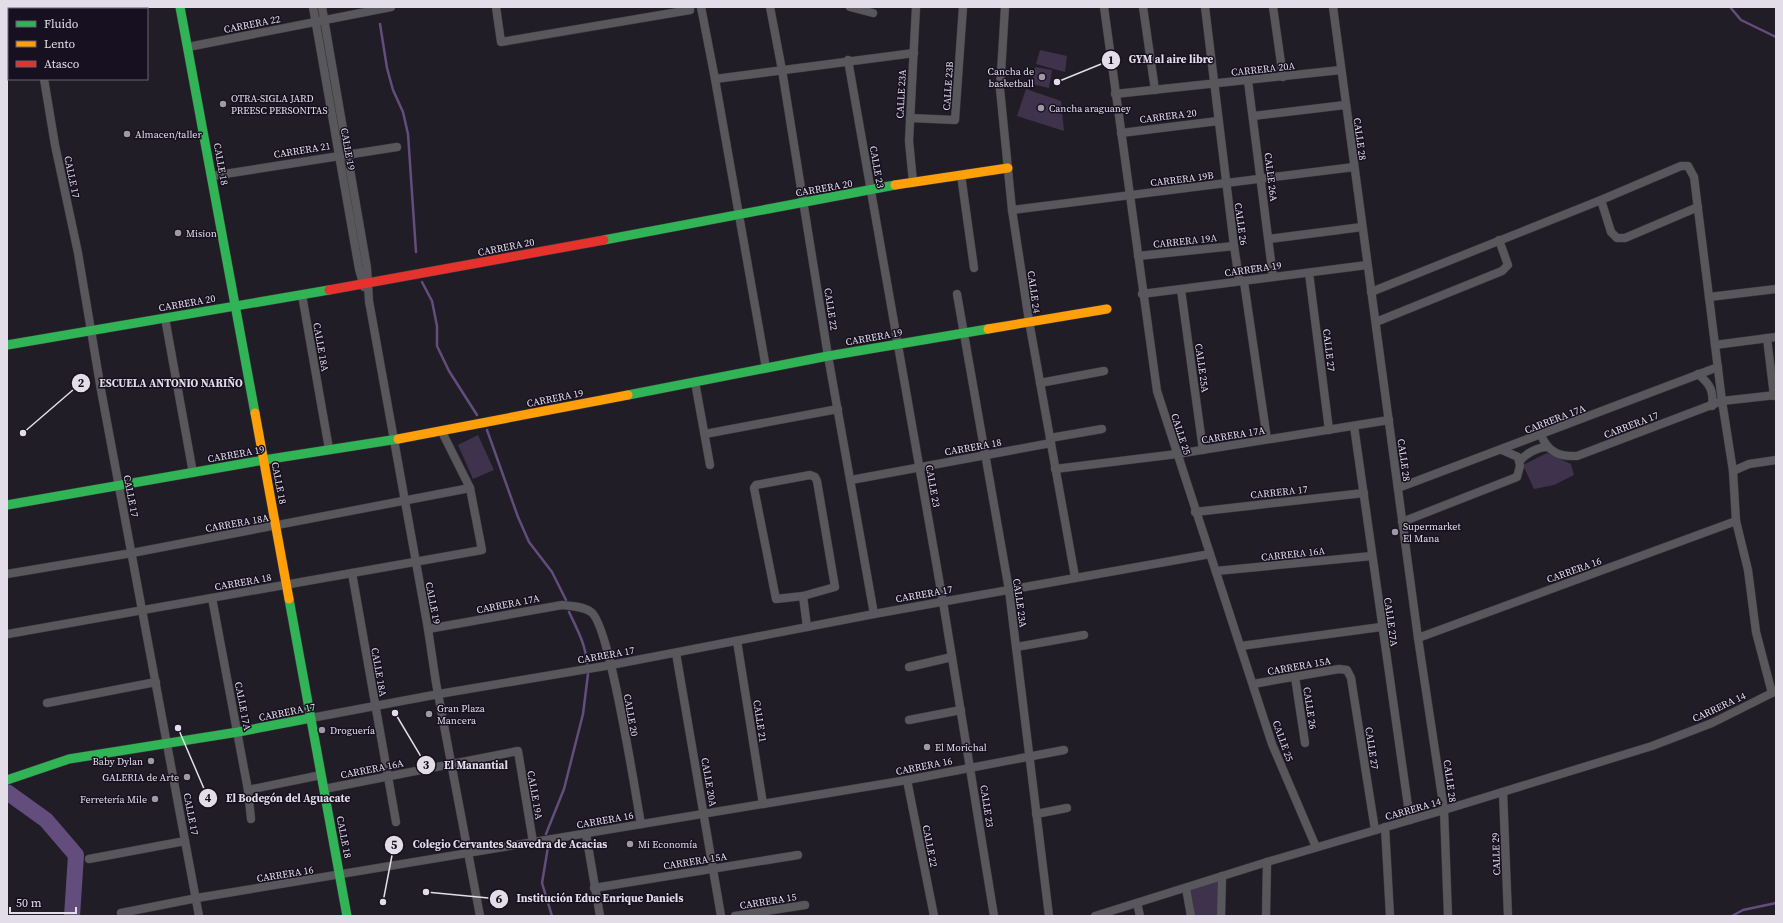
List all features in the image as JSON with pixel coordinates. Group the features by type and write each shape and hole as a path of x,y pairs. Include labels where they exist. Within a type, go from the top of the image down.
{"street":[{"name":"CALLE 18","path":"180,7 347,916"},
{"name":"CALLE 19","path":"313,7 343,154"},
{"name":"CALLE 19","path":"322,7 343,154 366,287 480,916"},
{"name":"CARRERA 22","path":"188,47 391,7"},
{"path":"496,7 502,42 690,10 690,7"},
{"path":"700,7 715,79 766,368"},
{"name":"CALLE 22","path":"770,7 782,70 828,356 874,614"},
{"path":"850,7 873,13"},
{"name":"CALLE 23A","path":"913,182 909,141 916,7"},
{"name":"CALLE 23B","path":"910,118 955,120 963,7"},
{"name":"CALLE 24","path":"1005,7 1000,89 1012,210 1028,321 1075,577"},
{"name":"CALLE 25","path":"1104,7 1142,294 1157,391 1272,744 1316,848"},
{"path":"1143,7 1155,90"},
{"name":"CALLE 26","path":"1205,7 1225,184 1239,279 1244,282 1267,440"},
{"path":"1273,7 1283,77"},
{"name":"CALLE 28","path":"1333,7 1418,638 1444,810 1448,916"},
{"path":"715,79 848,60 914,53"},
{"name":"CALLE 23","path":"848,60 943,602 994,916"},
{"name":"CARRERA 20A","path":"1115,94 1341,70"},
{"name":"CALLE 17","path":"44,80 55,145 78,253 90,331 199,916"},
{"name":"CALLE 26A","path":"1248,81 1273,277"},
{"path":"1253,116 1346,105"},
{"name":"CARRERA 20","path":"1121,133 1218,121"},
{"name":"CARRERA 21","path":"212,176 343,154 397,147"},
{"path":"1371,292 1601,200 1681,166 1688,166 1694,177 1722,402 1733,471 1736,521 1748,570 1757,640 1774,692"},
{"name":"CARRERA 19B","path":"1012,210 1354,167"},
{"name":"CARRERA 20","path":"7,345 302,295 366,287 913,182 1008,168"},
{"path":"961,175 974,268"},
{"path":"1601,200 1611,232 1616,238 1625,238 1698,207"},
{"path":"1269,239 1362,227"},
{"path":"1376,322 1502,271 1508,264 1499,240"},
{"name":"CARRERA 19A","path":"1138,256 1234,246"},
{"name":"CARRERA 19","path":"1142,294 1368,265"},
{"name":"CALLE 27","path":"1309,273 1329,430"},
{"path":"1709,297 1776,289"},
{"name":"CALLE 25A","path":"1181,290 1203,450"},
{"name":"CALLE 23A","path":"957,294 984,456 1009,590 1049,916"},
{"name":"CALLE 18A","path":"302,295 329,449"},
{"name":"CARRERA 19","path":"7,505 329,449 442,432 828,356 1028,321 1107,309"},
{"path":"165,318 193,473"},
{"path":"1715,345 1776,337"},
{"path":"1767,338 1775,395"},
{"name":"CARRERA 17A","path":"1398,488 1542,435 1718,367"},
{"path":"1040,383 1104,371"},
{"path":"1698,374 1706,380 1712,391 1712,406"},
{"path":"694,382 710,465"},
{"name":"CARRERA 17","path":"1547,447 1558,455 1577,456 1722,402 1775,395"},
{"path":"705,434 838,409"},
{"name":"CARRERA 17A","path":"1055,469 1177,454 1389,420"},
{"name":"CALLE 27A","path":"1354,426 1381,627 1410,820"},
{"name":"CARRERA 18","path":"851,480 984,456 1102,429"},
{"path":"442,432 470,488"},
{"path":"1520,461 1526,455 1543,447 1547,447 1542,435"},
{"path":"1402,522 1517,477 1520,471 1520,461 1515,455 1502,450"},
{"path":"1733,471 1749,464 1776,460"},
{"path":"810,475 817,481 835,587 803,596 776,599 753,491 756,485 810,475"},
{"name":"CARRERA 18","path":"8,634 482,550 470,488"},
{"name":"CARRERA 18A","path":"7,574 132,553 470,488"},
{"name":"CARRERA 17","path":"1196,512 1364,493"},
{"name":"CARRERA 16","path":"1418,638 1736,521"},
{"name":"CARRERA 17","path":"7,780 69,759 238,732 439,694 611,666 874,614 1210,554"},
{"name":"CARRERA 16A","path":"1216,571 1372,556"},
{"name":"CALLE 18A","path":"352,573 396,822"},
{"path":"803,596 807,627"},
{"name":"CALLE 17A","path":"212,598 238,732 248,790 251,819"},
{"name":"CARRERA 17A","path":"428,629 562,605 578,606 592,612"},
{"name":"CALLE 20","path":"592,612 602,630 611,666 640,824"},
{"path":"1241,646 1381,627"},
{"path":"1016,647 1084,635"},
{"name":"CALLE 21","path":"737,641 763,804"},
{"name":"CALLE 20A","path":"676,653 705,814 712,868 721,916"},
{"path":"909,667 952,657"},
{"name":"CARRERA 15A","path":"1253,684 1339,669 1347,670"},
{"name":"CALLE 27","path":"1347,670 1351,678 1375,830"},
{"name":"CALLE 26","path":"1295,677 1305,743"},
{"path":"47,703 156,682"},
{"name":"CARRERA 14","path":"1096,916 1267,862 1444,810 1652,746 1712,723 1774,692"},
{"path":"909,720 961,710"},
{"name":"CARRERA 16","path":"121,913 196,898 907,780 1064,750"},
{"name":"CARRERA 16A","path":"324,789 518,752"},
{"name":"CALLE 19A","path":"518,752 533,842"},
{"path":"248,790 321,775"},
{"name":"CALLE 22","path":"907,780 934,916"},
{"name":"CALLE 29","path":"1503,792 1508,916"},
{"path":"1036,814 1067,808"},
{"path":"1385,827 1390,916"},
{"path":"586,834 594,888 600,916"},
{"path":"89,859 186,842"},
{"name":"CARRERA 15A","path":"594,888 798,855"},
{"path":"1266,916 1267,862"},
{"path":"1221,916 1222,876"},
{"path":"1186,888 1191,916"},
{"path":"1137,903 1140,916"},
{"name":"CARRERA 15","path":"734,916 805,905"},
{"path":"140,916 148,908"}],"shaded area":[{"path":"1040,50 1067,56 1065,72 1036,64"},
{"name":"Cancha de basketball","path":"1035,67 1052,70 1049,88 1032,84"},
{"name":"Cancha araguaney","path":"1026,89 1061,101 1064,131 1017,116"},
{"path":"478,435 494,470 473,479 458,445"},
{"path":"1547,453 1571,464 1574,475 1554,485 1534,489 1523,465"},
{"path":"1219,881 1218,916 1193,916 1188,890"}],"waterway":[{"path":"1730,7 1741,20 1776,37"},
{"path":"380,24 387,68 393,90 403,112 408,134 416,252"},
{"path":"422,282 432,301 437,326 437,346 449,371 477,415"},
{"path":"487,430 518,517 529,542 552,572 566,600"},
{"path":"569,612 583,644 587,664"},
{"path":"546,834 564,789 583,714 588,674"},
{"path":"7,792 46,820 76,855 72,916"},
{"path":"548,847 542,883 552,916"},
{"path":"1732,916 1743,910 1776,903"}],"traffic: fast":[{"path":"180,7 255,413"},
{"path":"604,240 895,185"},
{"path":"7,345 329,290"},
{"path":"628,395 828,356 988,329"},
{"path":"7,505 264,460 398,439"},
{"path":"289,599 347,916"},
{"path":"7,780 69,759 238,732 311,718"}],"traffic: slow":[{"path":"895,185 1008,168"},
{"path":"988,329 1107,309"},
{"path":"398,439 628,395"},
{"path":"255,413 289,599"}],"traffic: jam":[{"path":"329,290 604,240"}],"place":[{"name":"Cancha de basketball","path":"1042,77"},
{"name":"GYM al aire libre","path":"1057,82"},
{"name":"OTRA-SIGLA JARD PREESC PERSONITAS","path":"223,104"},
{"name":"Cancha araguaney","path":"1041,108"},
{"name":"Almacen/taller","path":"127,134"},
{"name":"Mision","path":"178,233"},
{"name":"ESCUELA ANTONIO NARIÑO","path":"23,433"},
{"name":"Supermarket El Mana","path":"1395,532"},
{"name":"El Manantial","path":"395,713"},
{"name":"Gran Plaza Mancera","path":"429,714"},
{"name":"El Bodegón del Aguacate","path":"178,728"},
{"name":"Droguería","path":"322,730"},
{"name":"El Morichal","path":"927,747"},
{"name":"Baby Dylan","path":"151,761"},
{"name":"GALERIA de Arte","path":"187,777"},
{"name":"Ferretería Mile","path":"155,799"},
{"name":"Mi Economía","path":"630,844"},
{"name":"Institución Educ Enrique Daniels","path":"426,892"},
{"name":"Colegio Cervantes Saavedra de Acacias","path":"383,902"}]}
